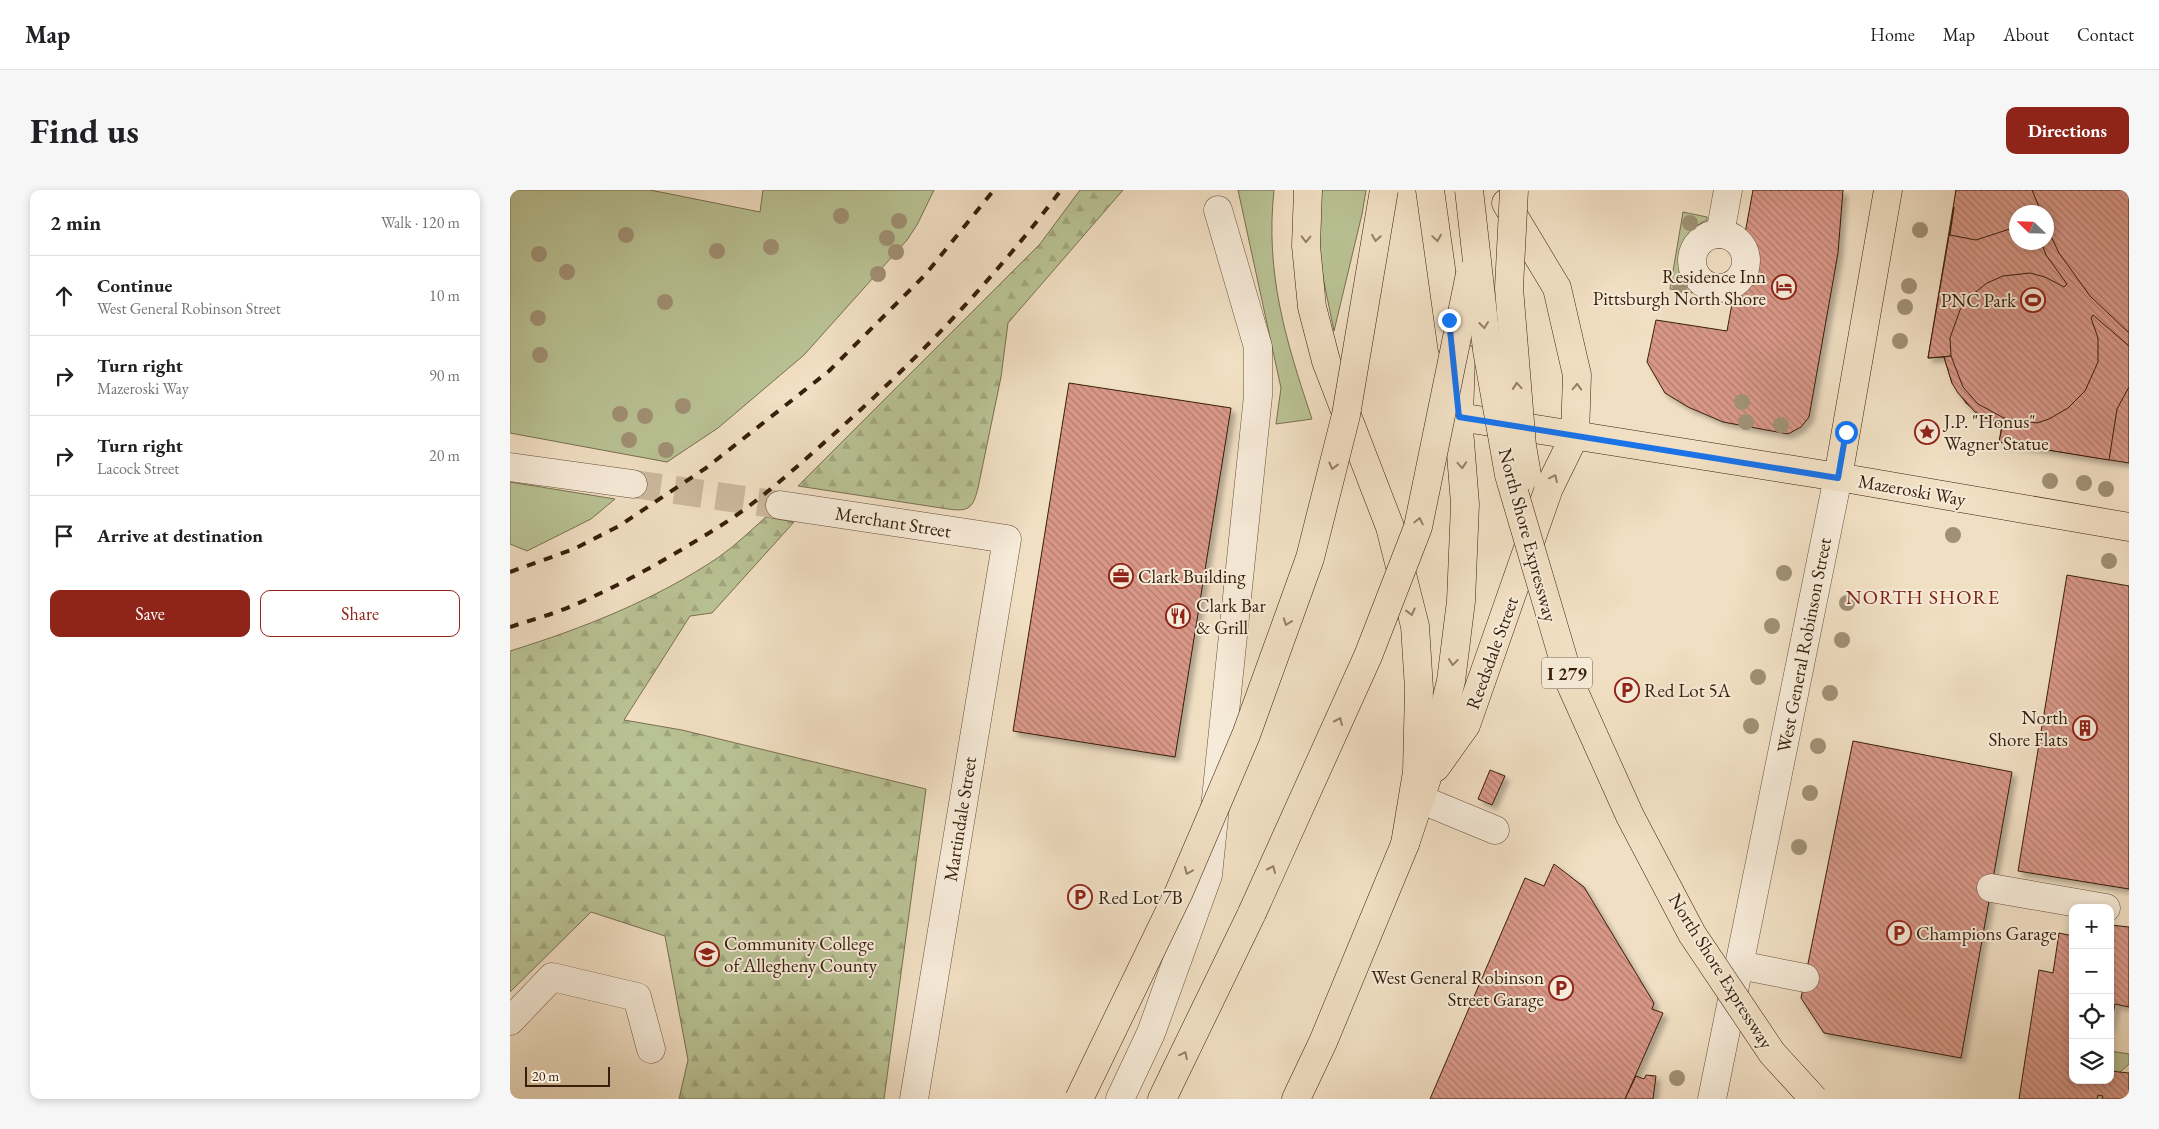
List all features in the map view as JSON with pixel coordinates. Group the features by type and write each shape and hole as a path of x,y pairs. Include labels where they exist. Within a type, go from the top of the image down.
{"main road":[{"path":"1308,190 1306,246 1312,307 1326,361 1390,527 1415,626 1419,689 1417,772 1405,844"},
{"path":"1079,1099 1179,892 1246,735 1310,558 1346,415 1384,190"},
{"path":"1430,190 1447,302 1459,417"},
{"name":"North Shore Expressway","path":"1469,190 1487,350 1509,475 1571,685 1630,816 1692,934 1772,1052 1814,1099"},
{"path":"1459,417 1463,309 1475,190"},
{"path":"1162,1099 1252,913 1368,656 1418,527 1489,190"},
{"path":"1502,190 1507,204 1557,288 1578,375 1575,436"},
{"name":"North Shore Expressway","path":"1514,190 1509,288 1522,446 1543,568 1581,702 1630,820 1691,938 1750,1029 1810,1099"},
{"name":"West General Robinson Street","path":"1838,478 1888,190"},
{"name":"Reedsdale Street","path":"1296,1099 1323,1042 1405,844 1424,789 1451,681 1461,601 1465,504 1459,417"},
{"name":"Mazeroski Way","path":"1459,417 2129,527"},
{"name":"Reedsdale Street","path":"1424,789 1466,725 1549,488 1575,436"}],"street":[{"path":"1720,234 1728,190"},
{"path":"1120,1099 1151,1033 1208,875 1209,866 1258,396 1258,347 1218,210"},
{"path":"510,467 633,484"},
{"name":"West General Robinson Street","path":"1712,1099 1838,478"},
{"name":"Merchant Street","path":"780,504 1007,539"},
{"name":"Martindale Street","path":"914,1099 1007,539"},
{"path":"1424,789 1496,830"},
{"path":"1991,888 2083,904"},
{"path":"2114,909 2129,912"},
{"path":"1739,964 1805,978"},
{"path":"510,1021 552,977 637,997 651,1049"}],"green space":[{"path":"510,190 650,190 760,212 763,190 934,190 917,225 907,240 804,355 718,428 667,462 510,433"},
{"path":"1080,190 1123,190 1008,323 1001,377 978,488 972,504 965,509 955,510 798,486 1040,244"},
{"path":"1238,190 1274,190 1272,250 1275,279 1286,334 1312,419 1276,424 1281,388"},
{"path":"1321,190 1366,190 1334,331 1318,253"},
{"path":"1683,212 1707,217 1707,220 1689,233 1680,251 1681,271 1685,281 1693,290 1692,293 1670,289"},
{"path":"510,482 615,499 591,519 527,551 510,544"},
{"name":"Community College of Allegheny County","path":"766,517 794,522 712,613 690,616 624,720 682,730 926,789 884,1099 679,1099 688,1060 665,936 591,912 510,992 510,651 565,633 618,612 670,587 719,557"},
{"path":"2114,1052 2129,1054 2129,1064 2119,1073 2114,1072"}],"building":[{"name":"Residence Inn Pittsburgh North Shore","path":"1753,190 1843,190 1838,253 1809,417 1801,427 1788,434 1723,422 1688,407 1665,393 1647,362 1656,320 1727,331"},
{"path":"1956,190 2024,190 2026,198 1990,212 1954,207"},
{"name":"PNC Park","path":"1956,190 2129,190 2129,463 1999,442 2002,425 1983,417 1966,403 1952,383 1944,357 1928,358"},
{"path":"2032,190 2129,190 2129,333 2090,296 2059,253 2054,243 2054,205 2038,205"},
{"path":"1954,207 1950,235 1976,240 2009,229 2009,250 2044,250 2067,284 2064,287 2045,277 2030,273 2003,276 1987,283 1967,299 1960,310 1950,338 1951,356 1928,358"},
{"path":"2093,315 2129,346 2129,387 2117,409 2109,460 1999,442 2004,418 2037,423 2049,419 2068,408 2085,391 2098,362 2098,338 2091,318"},
{"path":"1951,356 1963,387 1978,404 2004,418 2002,425 1975,412 1958,393 1952,383 1944,357"},
{"name":"Clark Building","path":"1069,383 1231,408 1175,757 1013,731"},
{"name":"North Shore Flats","path":"2067,575 2129,586 2129,889 2018,871"},
{"name":"Champions Garage","path":"1853,741 2012,772 1961,1058 1824,1033 1801,998"},
{"path":"1490,770 1505,776 1492,805 1478,799"},
{"name":"West General Robinson Street Garage","path":"1554,864 1584,887 1654,1003 1652,1009 1663,1013 1625,1099 1430,1099 1525,878 1544,886"},
{"path":"2114,925 2129,927 2129,1007 2115,1004 2114,1009"},
{"path":"2059,933 2069,935 2069,1084 2114,1084 2114,1071 2129,1073 2129,1099 2102,1099 2103,1096 2098,1095 2097,1099 2019,1099 2039,970 2053,973"},
{"path":"1646,1075 1656,1076 1653,1099 1625,1099 1636,1076 1644,1079"}],"tunnel":[{"path":"633,484 780,505"}],"railway":[{"path":"510,572 574,549 619,526 706,468 829,371 925,275 994,190"},
{"path":"510,627 566,608 629,579 717,528 760,498 858,412 950,322 1035,224 1061,190"}],"place":[{"name":"Residence Inn Pittsburgh North Shore","path":"1784,287"},
{"name":"PNC Park","path":"2033,300"},
{"name":"J.P. \"Honus\" Wagner Statue","path":"1927,432"},
{"name":"Clark Building","path":"1121,576"},
{"name":"Clark Bar & Grill","path":"1178,616"},
{"name":"Red Lot 5A","path":"1627,690"},
{"name":"North Shore Flats","path":"2085,728"},
{"name":"Red Lot 7B","path":"1080,897"},
{"name":"Champions Garage","path":"1899,933"},
{"name":"Community College of Allegheny County","path":"707,954"},
{"name":"West General Robinson Street Garage","path":"1561,988"}],"district":[{"name":"NORTH SHORE","path":"1923,597"}],"route":[{"path":"1449,320 1459,417 1838,478 1846,432"}]}
